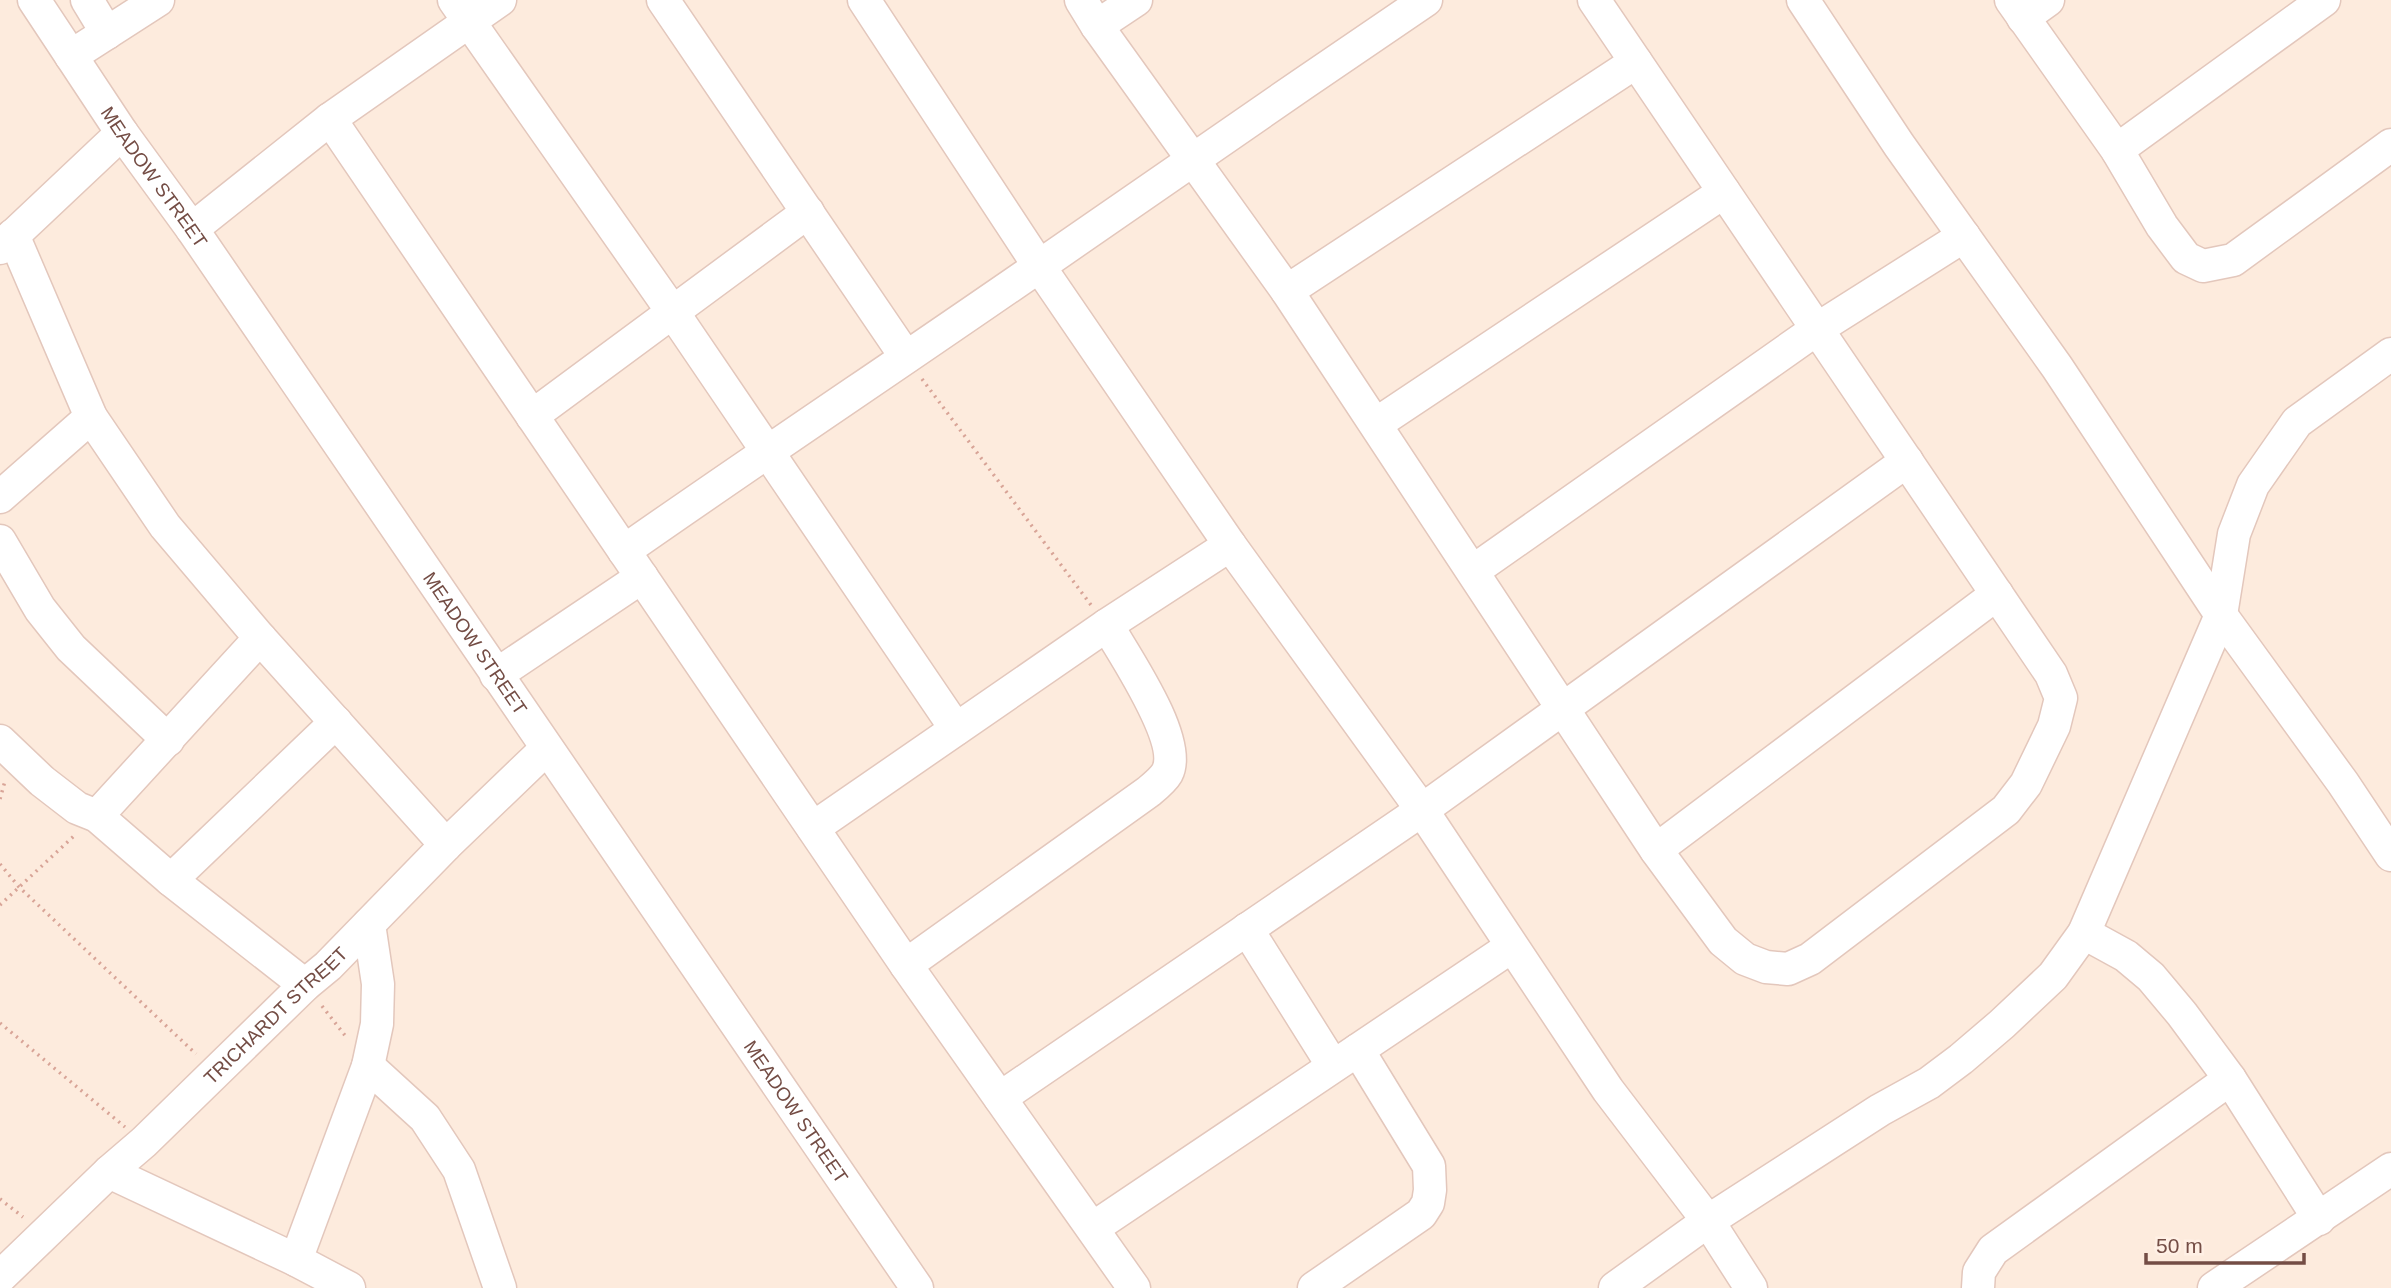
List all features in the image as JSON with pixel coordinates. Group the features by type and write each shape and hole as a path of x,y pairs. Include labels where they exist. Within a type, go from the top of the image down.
{"street":[{"name":"MEADOW STREET","path":"34,0 122,133 192,229 917,1288"},
{"path":"86,0 107,33"},
{"path":"71,55 158,0"},
{"path":"192,229 461,10 500,0"},
{"path":"663,0 906,357"},
{"path":"864,0 1039,266 1230,545 1422,810 1608,1090 1708,1222 1751,1288"},
{"path":"1136,0 1089,13 1287,291 1656,850 1723,941 1745,959 1766,967 1788,969 1810,959 2006,810 2026,784 2054,726 2062,698 2051,674 1594,0"},
{"path":"624,551 1039,266 1191,158 1426,0"},
{"path":"1803,0 1899,145 2057,367 2221,615 2343,783 2391,855"},
{"path":"2048,0 2017,9 2117,150 2162,226 2186,258 2203,266 2233,260 2391,145"},
{"path":"2117,150 2324,0"},
{"path":"461,10 672,311 956,729"},
{"path":"1287,291 1636,62"},
{"path":"330,119 906,965 1134,1288"},
{"path":"122,133 7,242 91,417 165,526 260,638 446,845"},
{"path":"1376,424 1724,192"},
{"path":"532,416 808,212"},
{"path":"1473,571 1817,329 1964,236"},
{"path":"1615,1288 1708,1222 1880,1110 1929,1083 2002,1024 2053,976 2084,933 2221,615 2234,534 2253,485 2297,422 2391,354"},
{"path":"0,497 91,417"},
{"path":"1000,1098 1422,810 1907,461"},
{"path":"0,541 40,610 71,648 168,740"},
{"path":"813,828 1107,625 1230,545"},
{"path":"496,675 642,577"},
{"path":"1656,850 1997,594"},
{"path":"906,965 1148,792 1167,774 1171,758 1167,736 1151,701 1107,625"},
{"path":"97,816 260,638"},
{"path":"172,880 336,722"},
{"path":"0,741 42,781 77,808 97,816 172,880 305,985"},
{"name":"TRICHARDT STREET","path":"0,1276 328,966 446,845 546,749"},
{"path":"296,1260 368,1066 377,1024 378,984 369,924"},
{"path":"1247,929 1429,1166 1428,1203 1421,1214 1314,1288"},
{"path":"2084,933 2126,956 2151,977 2230,1079 2319,1219"},
{"path":"1093,1228 1511,947"},
{"path":"368,1066 425,1118 458,1170 500,1288"},
{"path":"1978,1288 1979,1272 1993,1250 2230,1079"},
{"path":"2214,1288 2391,1169"},
{"path":"109,1172 296,1260 349,1288"}],"path":[{"path":"906,357 1107,625"},
{"path":"0,905 97,816"},
{"path":"0,864 19,887 216,1072"},
{"path":"305,985 368,1066"},
{"path":"0,1023 144,1142"},
{"path":"0,1199 44,1233"}]}
